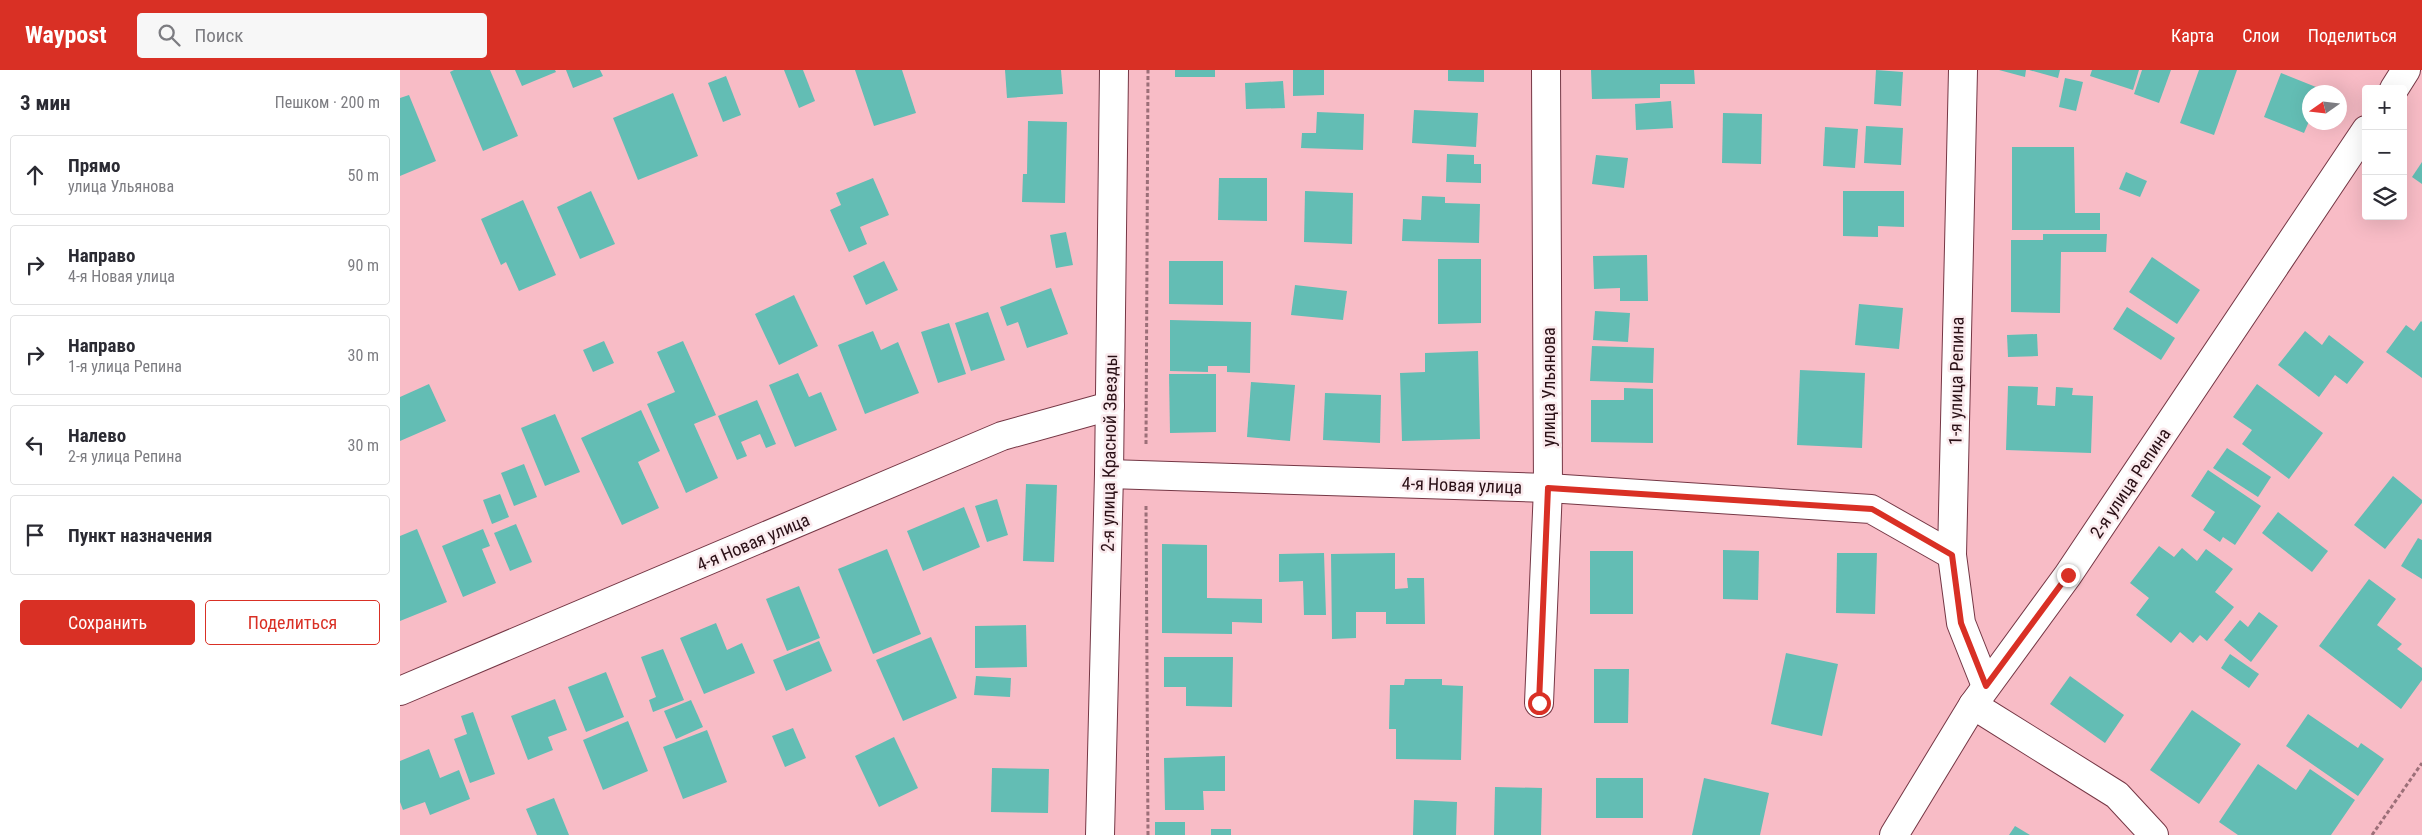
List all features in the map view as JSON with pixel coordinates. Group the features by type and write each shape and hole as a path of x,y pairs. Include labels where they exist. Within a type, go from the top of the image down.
{"street":[{"name":"2-я улица Красной Звезды","path":"1100,835 1109,474 1114,70"},
{"name":"улица Ульянова","path":"1539,703 1548,488 1546,70"},
{"name":"1-я улица Репина","path":"1963,70 1952,555 1961,623 1980,695"},
{"path":"2397,85 2406,70"},
{"name":"2-я улица Репина","path":"1894,835 1980,695 2068,575 2362,136"},
{"name":"4-я Новая улица","path":"400,691 1002,436 1110,406"},
{"name":"4-я Новая улица","path":"1109,474 1548,488 1872,509 1952,555"},
{"path":"1980,695 2117,795 2154,835"}],"path":[{"path":"2372,835 2422,763"}],"building":[{"path":"454,70 490,70 518,136 483,151 450,72"},
{"path":"515,70 555,70 556,72 522,86"},
{"path":"566,70 600,70 603,76 573,88"},
{"path":"784,70 803,70 815,101 799,108"},
{"path":"855,70 902,70 916,113 874,126"},
{"path":"1005,70 1061,70 1063,94 1007,98"},
{"path":"1175,70 1215,70 1215,77 1175,77"},
{"path":"1293,70 1324,70 1324,95 1293,96"},
{"path":"1448,70 1484,70 1484,82 1448,81"},
{"path":"1591,70 1694,70 1695,84 1660,84 1660,98 1592,99"},
{"path":"1876,70 1903,72 1901,106 1874,104"},
{"path":"1999,70 2026,70 2025,77"},
{"path":"2029,70 2060,70 2058,78"},
{"path":"2092,70 2139,70 2133,90 2090,76"},
{"path":"2142,70 2171,70 2159,103 2134,94"},
{"path":"2199,70 2237,70 2214,135 2180,123"},
{"path":"2281,73 2311,85 2302,85 2302,130 2305,130 2304,133 2264,117"},
{"path":"726,76 741,115 723,122 708,83"},
{"path":"2065,78 2083,82 2076,111 2059,107"},
{"path":"1283,81 1285,108 1246,109 1245,83"},
{"path":"673,93 698,156 638,180 613,118"},
{"path":"409,95 436,161 400,176 400,98"},
{"path":"1671,101 1673,128 1636,130 1635,104"},
{"path":"1414,110 1478,113 1476,147 1412,143"},
{"path":"1317,112 1364,114 1363,150 1301,148 1302,133 1316,133"},
{"path":"1723,113 1762,114 1761,164 1722,163"},
{"path":"1028,121 1067,122 1065,203 1022,202 1023,174 1027,174"},
{"path":"1866,126 1903,128 1901,165 1864,163"},
{"path":"1825,127 1858,129 1855,168 1823,166"},
{"path":"2012,147 2074,147 2075,213 2100,213 2100,230 2012,230"},
{"path":"1447,154 1474,155 1474,164 1481,164 1481,183 1446,182"},
{"path":"1596,155 1628,158 1624,188 1592,184"},
{"path":"2422,162 2422,184 2412,177"},
{"path":"2126,172 2147,181 2140,197 2119,189"},
{"path":"873,178 889,215 860,227 867,244 849,252 830,210 841,205 836,193"},
{"path":"1219,178 1267,178 1267,221 1218,220"},
{"path":"591,191 615,244 580,259 557,207"},
{"path":"1305,191 1353,193 1352,244 1304,242"},
{"path":"1843,191 1904,191 1904,227 1878,226 1878,237 1843,236"},
{"path":"1422,196 1445,197 1445,203 1480,204 1479,243 1402,241 1403,219 1421,220"},
{"path":"523,200 556,275 519,291 506,262 501,265 481,219"},
{"path":"1066,232 1073,265 1056,268 1050,235"},
{"path":"2043,234 2107,234 2106,252 2061,252 2060,313 2011,312 2011,240 2043,240"},
{"path":"1647,255 1648,301 1620,301 1620,288 1594,289 1593,256"},
{"path":"2152,257 2200,290 2177,324 2129,292"},
{"path":"1438,259 1481,259 1481,323 1438,324"},
{"path":"884,261 898,290 866,305 853,276"},
{"path":"1169,261 1223,261 1223,305 1169,304"},
{"path":"1295,285 1347,291 1343,320 1291,315"},
{"path":"1051,288 1068,334 1027,348 1018,322 1007,326 1000,307"},
{"path":"794,295 818,346 779,365 755,314"},
{"path":"1859,304 1903,308 1899,349 1855,345"},
{"path":"2127,307 2175,338 2161,360 2113,329"},
{"path":"1595,311 1630,313 1628,342 1593,340"},
{"path":"988,312 1005,360 971,371 955,323"},
{"path":"1170,320 1251,322 1250,373 1227,372 1227,366 1208,366 1208,372 1170,371"},
{"path":"2421,321 2422,378 2386,352 2406,325 2414,331"},
{"path":"949,323 966,374 938,383 921,332"},
{"path":"873,331 881,350 898,342 919,393 865,414 838,345"},
{"path":"2305,331 2322,345 2329,335 2364,362 2347,384 2335,375 2319,397 2278,365"},
{"path":"2037,334 2038,356 2008,357 2007,335"},
{"path":"604,341 614,363 593,372 583,350"},
{"path":"683,341 716,415 694,424 718,478 686,493 647,404 675,392 657,352"},
{"path":"1592,346 1654,348 1653,383 1590,381"},
{"path":"1478,351 1480,439 1402,441 1400,373 1425,372 1425,353"},
{"path":"1800,370 1865,373 1862,448 1797,445"},
{"path":"798,373 809,397 821,392 837,430 795,447 769,385"},
{"path":"1169,374 1216,374 1216,432 1170,433"},
{"path":"1251,382 1295,385 1290,441 1247,437"},
{"path":"429,384 446,421 400,441 400,397"},
{"path":"2257,384 2323,433 2289,479 2242,444 2252,430 2233,417"},
{"path":"2008,386 2038,387 2037,405 2055,406 2056,387 2073,388 2072,395 2093,396 2091,453 2006,450"},
{"path":"1624,388 1653,389 1653,443 1591,442 1591,400 1624,400"},
{"path":"1325,393 1381,395 1380,443 1323,440"},
{"path":"757,400 776,444 766,448 760,434 741,442 747,456 737,460 718,416"},
{"path":"641,410 660,451 638,462 659,508 622,525 581,438"},
{"path":"555,414 580,472 545,486 521,428"},
{"path":"2227,448 2271,477 2258,497 2213,468"},
{"path":"524,464 537,497 514,506 501,473"},
{"path":"2208,470 2261,506 2235,545 2223,537 2220,542 2203,530 2215,512 2191,496"},
{"path":"2393,476 2422,500 2422,503 2385,549 2354,525"},
{"path":"1026,484 1057,485 1054,562 1023,561"},
{"path":"500,494 509,517 492,524 483,500"},
{"path":"997,499 1008,535 987,542 975,506"},
{"path":"964,507 980,547 923,571 907,531"},
{"path":"2278,512 2328,551 2312,572 2262,533"},
{"path":"516,524 532,562 510,571 494,533"},
{"path":"417,529 447,602 400,621 400,536"},
{"path":"483,529 490,546 482,549 496,583 463,597 442,546"},
{"path":"2418,538 2422,540 2422,579 2401,566"},
{"path":"1162,544 1207,545 1207,598 1262,599 1262,623 1232,622 1232,634 1162,633"},
{"path":"2159,546 2174,557 2182,548 2197,561 2206,549 2233,569 2215,592 2234,607 2207,641 2200,635 2193,643 2180,632 2171,643 2136,615 2149,598 2130,583"},
{"path":"887,549 921,634 873,654 838,569"},
{"path":"1723,550 1759,551 1758,600 1723,599"},
{"path":"1590,551 1633,551 1633,614 1590,614"},
{"path":"1324,553 1326,615 1304,615 1303,581 1279,582 1279,554"},
{"path":"1395,553 1395,589 1408,588 1407,578 1424,578 1425,624 1386,624 1386,612 1356,612 1356,638 1332,639 1331,554"},
{"path":"1837,553 1877,553 1875,614 1836,613"},
{"path":"2369,579 2396,599 2377,625 2402,644 2397,649 2422,668 2422,680 2401,709 2319,646"},
{"path":"799,586 820,638 787,651 766,599"},
{"path":"2259,612 2278,626 2251,662 2224,640 2240,620 2248,627"},
{"path":"716,623 727,650 742,643 755,673 704,694 680,638"},
{"path":"1026,625 1027,667 975,668 975,626"},
{"path":"931,637 957,698 903,721 876,660"},
{"path":"819,641 832,671 786,691 773,660"},
{"path":"663,649 684,700 653,712 649,700 656,697 641,657"},
{"path":"1786,653 1838,664 1822,736 1771,724"},
{"path":"2230,654 2259,674 2249,688 2221,668"},
{"path":"1164,657 1233,657 1232,707 1186,706 1186,687 1164,687"},
{"path":"1594,669 1629,669 1628,723 1594,723"},
{"path":"606,672 624,717 586,732 568,687"},
{"path":"976,676 1011,678 1010,697 974,695"},
{"path":"2070,676 2124,715 2105,743 2050,704"},
{"path":"1405,679 1442,679 1442,685 1463,686 1461,760 1396,759 1396,729 1389,729 1390,685 1404,685"},
{"path":"555,699 567,730 548,737 553,750 528,760 511,716"},
{"path":"691,700 703,727 676,739 664,711"},
{"path":"2192,710 2241,744 2199,804 2150,770"},
{"path":"473,712 495,774 470,783 454,739 467,734 461,716"},
{"path":"2308,714 2358,748 2361,743 2384,759 2358,796 2286,746"},
{"path":"628,721 648,771 603,790 583,740"},
{"path":"793,728 806,758 785,767 772,736"},
{"path":"707,730 727,782 683,799 663,747"},
{"path":"894,737 918,788 879,807 855,756"},
{"path":"429,749 440,778 459,770 470,799 430,815 425,802 403,810 400,802 400,761"},
{"path":"1225,756 1225,791 1203,791 1204,810 1165,810 1164,758"},
{"path":"2258,764 2296,790 2310,769 2355,800 2331,835 2238,835 2219,822"},
{"path":"992,768 1049,769 1048,813 991,812"},
{"path":"1596,778 1643,778 1643,818 1596,818"},
{"path":"1704,778 1769,793 1760,835 1692,835"},
{"path":"1495,787 1542,788 1541,835 1494,835"},
{"path":"554,798 569,835 537,835 526,809"},
{"path":"1414,800 1457,802 1456,835 1413,835"},
{"path":"1155,822 1185,822 1185,835 1155,835"},
{"path":"2015,826 2030,835 2009,835"},
{"path":"1211,829 1231,829 1231,835 1211,835"}],"route":[{"path":"1539,703 1548,488 1872,509 1952,555 1961,623 1986,686 2068,575"}]}
